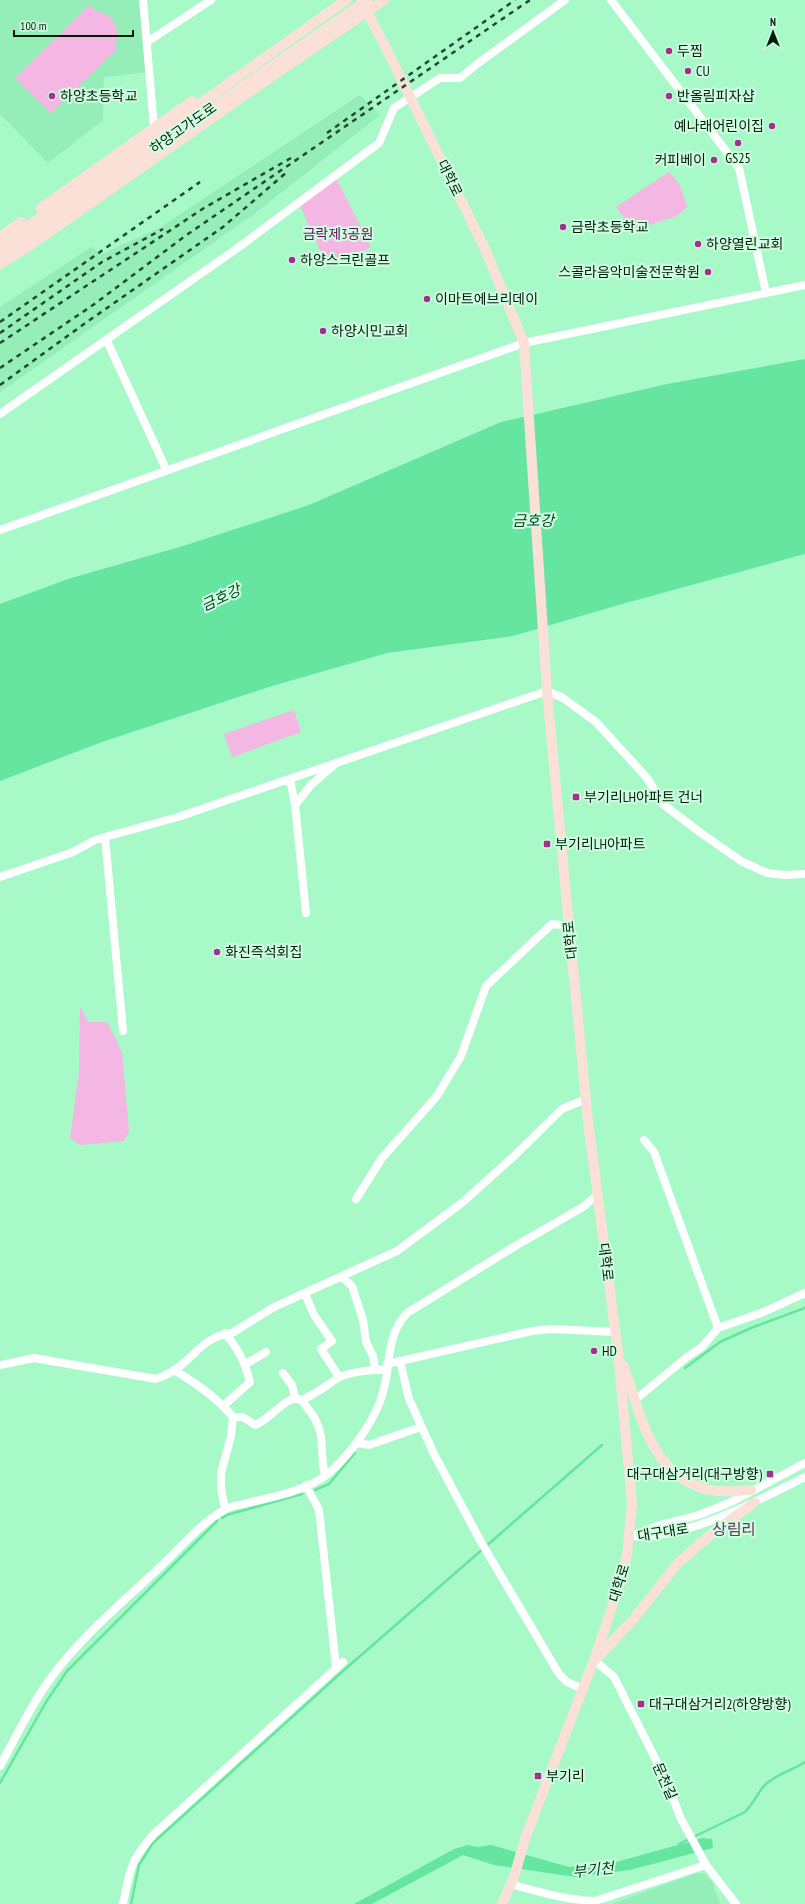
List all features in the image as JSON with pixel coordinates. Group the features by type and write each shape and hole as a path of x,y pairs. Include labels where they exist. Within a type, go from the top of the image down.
{"main road":[{"path":"0,237 336,0"},
{"name":"하양고가도로","path":"0,246 346,0"},
{"name":"대학로","path":"361,0 485,249 524,343 547,691 586,1099 618,1352 632,1504 627,1555 620,1584 594,1660 524,1840 512,1880"},
{"name":"하양고가도로","path":"0,256 367,0"},
{"path":"0,264 28,247 252,90 384,0"},
{"path":"618,1352 636,1399 642,1424 650,1441 667,1465 681,1478 702,1488 718,1491 751,1490"},
{"path":"594,1660 632,1621 677,1564 712,1534 755,1502"},
{"path":"502,1904 512,1880"}],"street":[{"path":"143,0 154,127"},
{"path":"147,42 211,0"},
{"path":"0,414 107,341 379,143 394,108 440,78 460,78 565,0"},
{"path":"611,0 739,168 766,293"},
{"path":"0,530 166,469 524,343 805,285"},
{"path":"107,341 166,469"},
{"path":"0,877 73,852 95,840 178,816 547,691 563,698 596,722 647,778 664,805 701,833 742,861 767,873 785,875 805,874"},
{"path":"295,805 311,785 337,763"},
{"path":"290,779 295,805 306,913"},
{"path":"105,837 123,1031"},
{"path":"356,1199 382,1158 436,1096 461,1056 486,986 552,924 569,926"},
{"path":"0,1365 34,1358 156,1379 174,1370 200,1346 224,1334 232,1333 274,1307 397,1251 463,1202 514,1156 562,1109 586,1099"},
{"path":"644,1140 654,1152 718,1328"},
{"path":"0,1766 27,1716 53,1675 79,1645 192,1537 225,1509 269,1498 314,1483 325,1476 357,1443 379,1406 384,1387 390,1344 400,1320 407,1313 517,1245 583,1207 597,1195"},
{"path":"342,1277 352,1286 363,1320 366,1342 373,1356 375,1369"},
{"path":"636,1399 687,1357 702,1347 718,1328 761,1313 805,1293"},
{"path":"305,1294 314,1315 332,1341 321,1349 339,1377"},
{"path":"174,1370 198,1384 233,1417 243,1417 255,1425 269,1418 290,1400 299,1399 329,1386 339,1377 386,1367 400,1361 532,1331 552,1329 615,1332"},
{"path":"223,1406 250,1382 246,1364 238,1348 224,1334"},
{"path":"246,1364 266,1352"},
{"path":"400,1361 409,1399 421,1427 485,1547 559,1674 567,1682 583,1689"},
{"path":"283,1373 292,1385 299,1399 316,1420 322,1442 321,1463 325,1476"},
{"path":"225,1509 221,1488 221,1473 231,1436 233,1417"},
{"path":"357,1443 369,1445 421,1427"},
{"name":"대구대로","path":"629,1538 660,1525 699,1515 731,1502 751,1490 805,1463"},
{"name":"대구대로","path":"629,1538 662,1534 694,1527 755,1502 805,1476"},
{"path":"123,1904 130,1868 139,1852 154,1834 339,1664 319,1510 306,1486"},
{"name":"문천길","path":"594,1660 614,1677 666,1780 681,1819 706,1865 736,1904"},
{"path":"512,1880 533,1890 584,1902 595,1901 706,1865"}],"shaded area":[{"name":"하양초등학교","path":"0,0 145,0 151,72 104,77 103,120 48,163 0,114"},
{"path":"360,95 380,115 254,214 0,392 0,307 91,247 102,254 159,228"},
{"path":"697,1873 705,1874 712,1882 720,1904 612,1904"}],"green space":[{"path":"89,5 97,12 103,13 112,19 117,29 117,40 115,46 117,49 51,113 15,78"},
{"path":"669,172 680,185 687,207 677,216 633,230 616,207"},
{"name":"금락제3공원","path":"335,176 371,247 328,268 299,203"},
{"path":"294,710 301,732 232,757 224,734"},
{"path":"80,1006 88,1022 107,1022 122,1052 129,1131 124,1141 80,1145 70,1138 79,1073"}],"water":[{"name":"금호강","path":"805,359 805,554 622,604 513,636 387,653 272,686 102,742 0,781 0,604 68,579 183,546 309,505 501,422 667,384"},
{"path":"703,1838 712,1839 713,1848 630,1870 575,1877 494,1865 463,1855 372,1904 354,1904 454,1849 468,1845 478,1847 491,1845 569,1867 616,1862"}],"waterway":[{"path":"685,1368 720,1342 751,1328 805,1308"},
{"path":"131,1904 139,1865 153,1843 343,1671 602,1445"},
{"path":"315,1490 329,1484 355,1453"},
{"path":"222,1518 227,1515 302,1494"},
{"path":"0,1783 46,1702 67,1671 217,1521"},
{"name":"부기천","path":"679,1844 745,1812 768,1782 805,1762"}],"railway":[{"path":"327,133 515,0"},
{"path":"0,368 93,305 185,236 530,0"},
{"path":"0,343 204,208 291,158"},
{"path":"0,385 84,324 223,227 287,172"},
{"path":"0,322 200,182"},
{"path":"0,333 102,262 163,229"}],"place":[{"name":"두찜","path":"669,51"},
{"name":"CU","path":"688,71"},
{"name":"하양초등학교","path":"52,96"},
{"name":"반올림피자샵","path":"669,96"},
{"name":"예나래어린이집","path":"772,126"},
{"name":"GS25","path":"738,143"},
{"name":"커피베이","path":"714,160"},
{"name":"금락초등학교","path":"563,227"},
{"name":"하양열린교회","path":"698,244"},
{"name":"하양스크린골프","path":"292,260"},
{"name":"스콜라음악미술전문학원","path":"708,272"},
{"name":"이마트에브리데이","path":"427,299"},
{"name":"하양시민교회","path":"323,331"},
{"name":"부기리LH아파트 건너","path":"576,797"},
{"name":"부기리LH아파트","path":"547,844"},
{"name":"화진즉석회집","path":"217,952"},
{"name":"HD","path":"594,1351"},
{"name":"대구대삼거리(대구방향)","path":"770,1474"},
{"name":"대구대삼거리2(하양방향)","path":"641,1704"},
{"name":"부기리","path":"538,1776"}],"district":[{"name":"상림리","path":"734,1529"}]}
